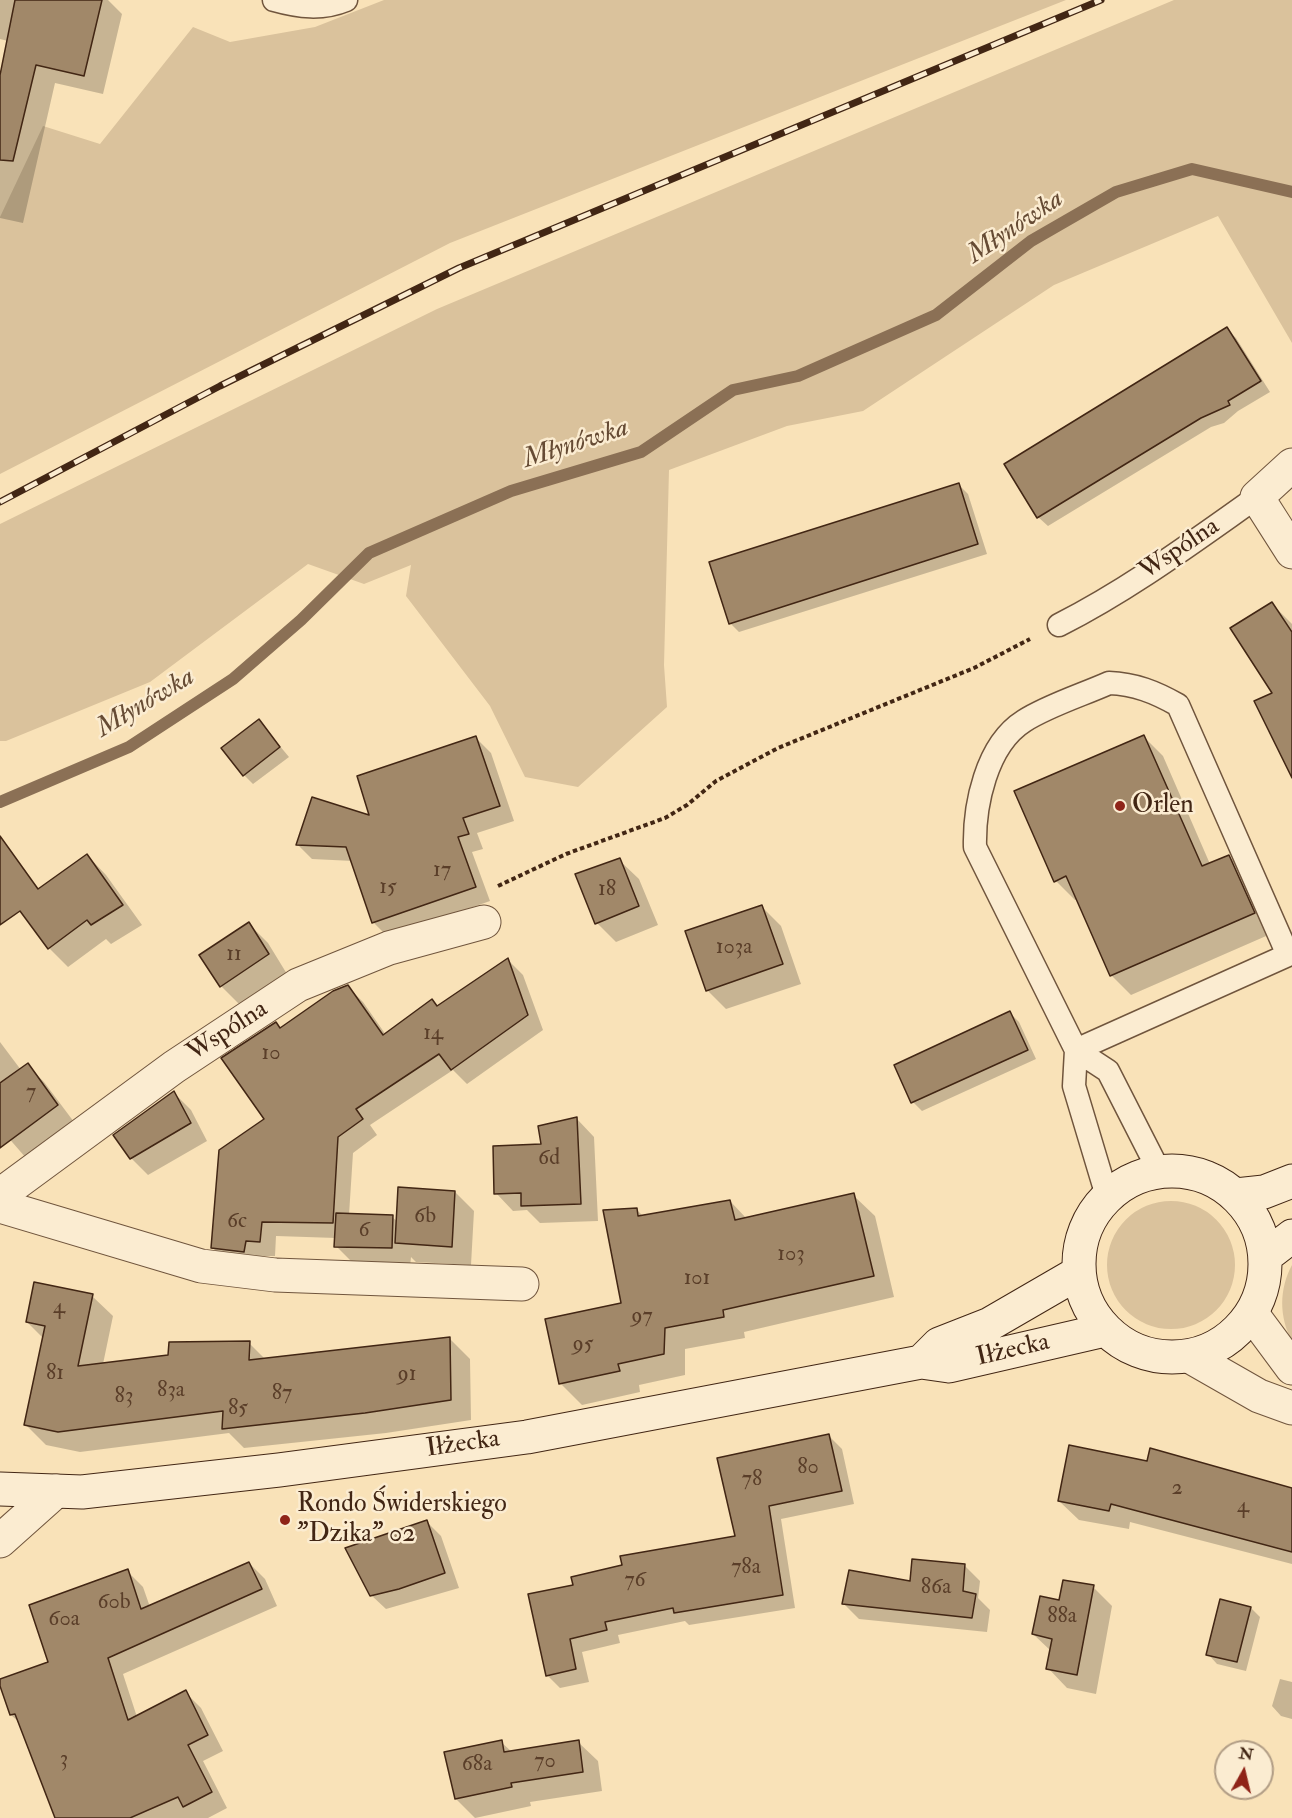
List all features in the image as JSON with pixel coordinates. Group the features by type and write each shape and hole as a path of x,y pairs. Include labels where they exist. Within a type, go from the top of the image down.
{"main road":[{"name":"Wspólna","path":"1257,497 1292,465"},
{"path":"1257,497 1292,552"},
{"name":"Wspólna","path":"0,1195 174,1067 298,986 389,948 475,924"},
{"path":"1159,1171 1187,1171 1213,1179 1236,1195 1251,1213 1261,1234 1266,1257 1263,1286 1252,1314 1235,1334 1221,1343 1189,1356 1159,1357 1130,1348 1105,1330 1087,1304 1078,1273 1080,1244 1090,1218 1107,1196 1131,1179 1159,1171"},
{"path":"1236,1195 1264,1192 1292,1181"},
{"path":"0,1206 201,1266 275,1275 522,1284"},
{"path":"1266,1257 1292,1236"},
{"name":"Iłżecka","path":"921,1362 939,1344 990,1324 1078,1273"},
{"path":"1252,1314 1292,1368"},
{"name":"Iłżecka","path":"0,1489 82,1492 279,1470 527,1437 921,1362 949,1366 1105,1330"},
{"path":"1189,1356 1259,1396 1292,1408"},
{"path":"0,1541 56,1491"}],"lane":[{"path":"274,0 297,7 332,6 346,0"},
{"name":"Wspólna","path":"1059,625 1159,566 1257,497"},
{"path":"1076,1050 1288,955 1178,705 1152,691 1124,684 1109,683 1023,721 1011,734 992,763 979,795 976,812 975,847 1076,1050 1074,1086 1107,1196"},
{"path":"1076,1050 1108,1071 1159,1171"}],"path":[{"path":"475,924 499,884 566,854 665,818 687,805 716,781 778,748 974,668 1059,625"}],"shaded area":[{"path":"384,0 1066,0 450,243 0,474 0,217 43,126 100,144 193,27 230,42 315,27"},
{"path":"1174,0 1292,0 1292,343 1218,216 1054,285 863,411 787,426 669,470 664,665 667,707 578,787 525,777 490,706 406,596 411,565 364,584 308,564 150,682 6,741 0,741 0,524 437,309"},
{"path":"1171,1201 1196,1206 1216,1220 1230,1240 1235,1265 1230,1290 1216,1310 1196,1324 1171,1329 1146,1324 1126,1310 1112,1290 1107,1265 1112,1240 1126,1220 1146,1206"},
{"path":"1292,1265 1292,1341 1285,1322 1282,1303 1285,1284"}],"building":[{"path":"15,0 102,0 84,76 36,65 13,161 0,160 0,75"},
{"path":"1227,327 1261,381 1228,401 1230,405 1201,418 1037,518 1004,464"},
{"path":"959,483 978,544 729,624 709,562"},
{"path":"1272,602 1292,632 1292,778 1254,701 1272,693 1230,628"},
{"path":"259,719 280,747 243,776 221,748"},
{"path":"1144,735 1202,866 1229,855 1255,913 1110,976 1066,876 1054,882 1014,791"},
{"path":"476,736 500,806 463,818 469,834 458,837 476,887 372,923 346,847 296,845 312,797 369,815 357,776"},
{"path":"0,836 38,889 87,854 123,905 91,925 87,920 48,949 20,911 0,925"},
{"path":"620,858 639,906 595,924 575,874"},
{"path":"762,905 783,964 706,991 685,931"},
{"path":"249,922 269,954 220,987 199,955"},
{"path":"508,958 528,1015 451,1070 439,1054 356,1109 363,1119 338,1137 333,1223 262,1222 260,1242 246,1241 244,1252 211,1248 219,1150 264,1119 221,1058 276,1022 280,1028 333,991 348,985 383,1035 432,999 437,1006"},
{"path":"1010,1011 1028,1050 911,1103 894,1065"},
{"path":"28,1063 58,1105 0,1148 0,1083"},
{"path":"174,1091 191,1123 130,1159 113,1135"},
{"path":"577,1117 581,1204 521,1206 521,1193 494,1194 493,1146 541,1144 538,1126"},
{"path":"398,1187 455,1191 452,1247 395,1243"},
{"path":"854,1193 874,1276 723,1310 724,1317 665,1328 664,1354 618,1364 620,1371 559,1384 545,1319 621,1303 603,1210 637,1208 638,1216 730,1200 735,1220"},
{"path":"336,1213 393,1215 392,1248 334,1247"},
{"path":"34,1282 93,1294 78,1366 168,1355 169,1342 250,1341 249,1360 450,1337 451,1400 365,1413 222,1429 223,1411 58,1432 24,1425 45,1326 26,1322"},
{"path":"829,1434 842,1491 769,1506 783,1595 674,1613 673,1608 605,1622 607,1630 570,1639 576,1669 546,1676 528,1594 573,1585 571,1577 622,1565 620,1556 735,1536 717,1458"},
{"path":"1069,1445 1147,1461 1150,1448 1292,1488 1292,1552 1111,1504 1109,1511 1058,1501"},
{"path":"427,1520 445,1573 399,1589 370,1596 345,1548"},
{"path":"912,1559 965,1564 963,1591 976,1594 972,1618 842,1604 849,1570 910,1581"},
{"path":"249,1562 262,1589 108,1658 128,1720 186,1690 208,1735 188,1745 212,1792 183,1807 178,1797 130,1818 55,1818 15,1714 10,1715 0,1686 0,1679 48,1662 29,1605 128,1569 141,1609"},
{"path":"1063,1580 1094,1585 1077,1675 1046,1669 1052,1639 1032,1634 1040,1596 1059,1600"},
{"path":"1220,1599 1251,1607 1237,1662 1206,1655"},
{"path":"502,1740 504,1752 579,1740 583,1772 511,1783 512,1787 455,1799 444,1752"}],"waterway":[{"name":"Młynówka","path":"0,802 129,747 233,679 301,620 369,553 511,491 641,452 733,390 798,376 936,315 1031,241 1116,192 1192,169 1292,192"}],"railway":[{"path":"0,502 220,386 459,268 1101,0"}],"place":[{"name":"Orlen","path":"1120,806"},
{"name":"Rondo Świderskiego \"Dzika\" 02","path":"285,1520"}]}
